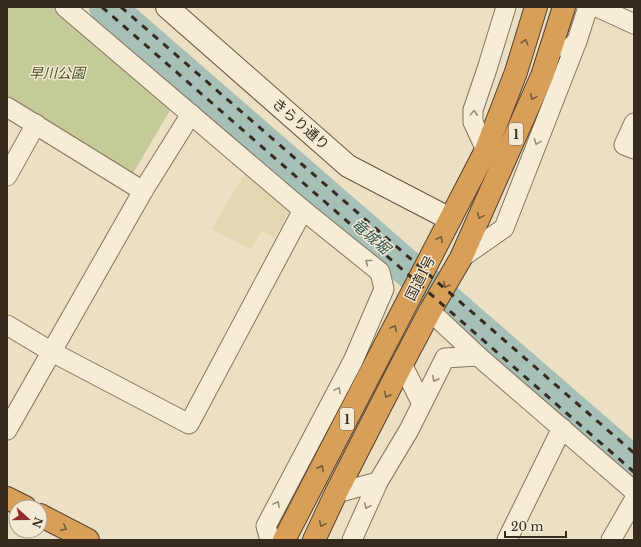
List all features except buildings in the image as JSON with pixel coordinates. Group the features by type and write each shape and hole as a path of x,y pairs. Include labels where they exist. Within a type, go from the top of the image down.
{"highway":[{"name":"国道1号","path":"284,540 486,150 516,72 536,7"},
{"name":"国道1号","path":"314,540 336,493 402,364 430,311 461,258 542,76 564,7"},
{"path":"48,519 88,540"}],"street":[{"path":"64,7 303,210 380,272 384,289 353,361 266,526 270,540"},
{"name":"きらり通り","path":"167,7 348,166 450,219"},
{"path":"486,150 473,122 473,110 506,7"},
{"path":"461,258 504,228 577,41 588,7"},
{"path":"597,7 634,24"},
{"path":"542,76 577,41"},
{"path":"7,106 143,191"},
{"path":"7,430 143,191 191,114"},
{"path":"634,123 624,145 634,150"},
{"path":"7,176 36,124"},
{"path":"7,325 52,352 189,424 303,210"},
{"path":"430,311 478,356 634,491"},
{"path":"353,361 381,353"},
{"path":"352,540 378,482 409,430 445,358 478,356"},
{"path":"402,364 422,404"},
{"path":"507,540 562,428"},
{"path":"301,459 307,495"},
{"path":"336,493 378,482"},
{"path":"611,540 634,500"}],"shaded area":[{"path":"246,173 289,212 275,238 262,231 251,249 211,229"}],"green space":[{"name":"早川公園","path":"7,7 54,7 172,107 132,175 7,100"}],"waterway":[{"name":"竜城堀","path":"107,7 634,465"}],"railway":[{"path":"102,7 634,472"},
{"path":"121,7 634,453"}]}
